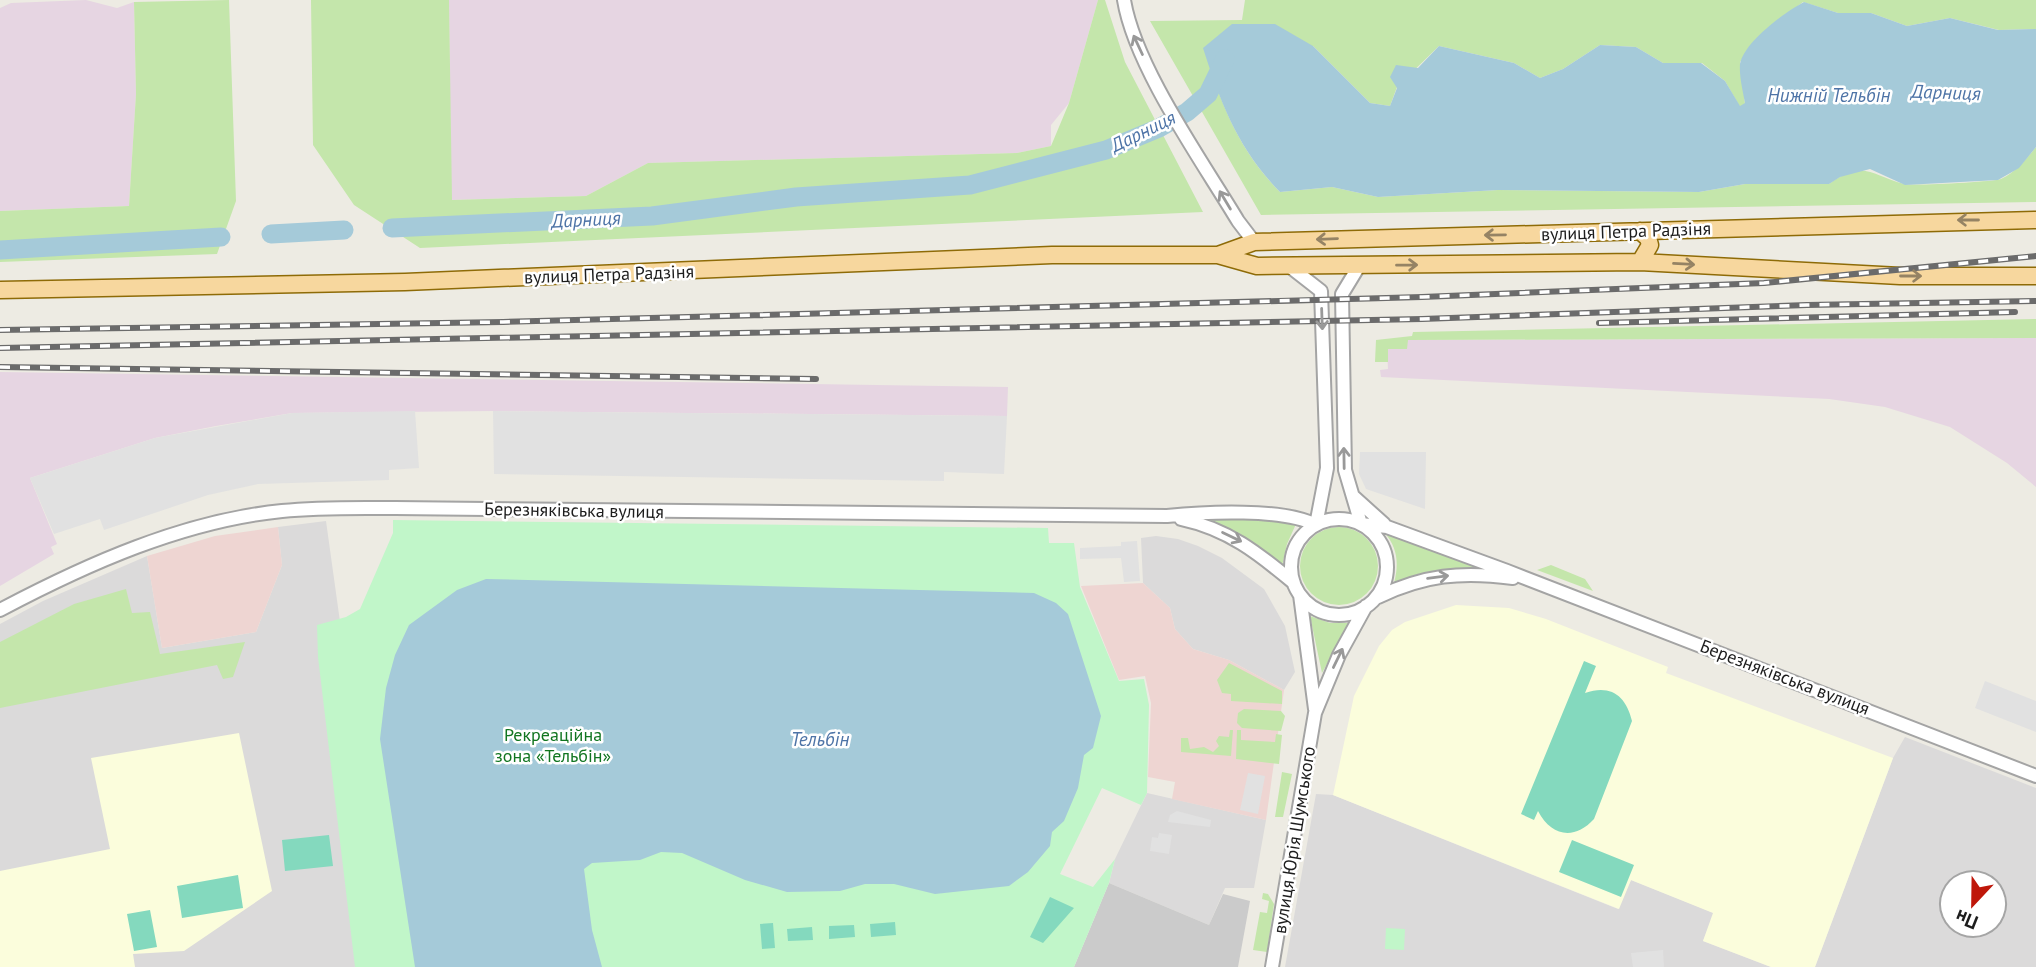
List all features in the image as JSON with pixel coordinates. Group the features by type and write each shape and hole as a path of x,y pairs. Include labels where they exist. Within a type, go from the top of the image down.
{"main road":[{"name":"вулиця Петра Радзіня","path":"1218,255 1254,242 2036,220"},
{"path":"1640,231 1648,238 1650,245 1640,262"},
{"name":"вулиця Петра Радзіня","path":"0,290 405,282 1052,255 1218,255 1257,266 1640,262 1900,276 2036,276"}],"street":[{"path":"1124,0 1137,44 1159,86 1199,156 1254,242"},
{"path":"1289,266 1321,291 1325,481 1317,525"},
{"path":"1359,266 1342,294 1344,463 1348,487 1361,524"},
{"path":"1295,516 1311,506 1325,481"},
{"path":"1348,487 1361,505 1387,527"},
{"name":"Березняківська вулиця","path":"0,610 56,580 153,542 219,521 281,511 405,508 1167,516 1199,514 1295,516 1317,525"},
{"name":"Березняківська вулиця","path":"1167,516 1205,525 1244,542 1297,589"},
{"path":"1339,519 1361,524 1376,536 1386,556 1385,579 1370,602 1352,613 1331,613 1315,608 1297,589 1292,568 1296,547 1304,534 1317,525 1339,519"},
{"name":"Березняківська вулиця","path":"1361,524 1387,527 1534,581 2036,776"},
{"name":"Березняківська вулиця","path":"1370,602 1412,581 1440,576 1482,575 1534,581"},
{"name":"вулиця Юрія Шумського","path":"1297,589 1310,653 1315,713"},
{"name":"вулиця Юрія Шумського","path":"1272,967 1315,713 1339,655 1370,602"}],"shaded area":[{"path":"86,0 117,8 134,2 136,94 129,206 0,211 0,8 11,3"},
{"path":"449,0 1098,0 1069,103 1051,125 1051,146 1017,153 648,163 586,196 451,200"},
{"path":"2036,338 2036,487 2007,463 1950,427 1885,407 1829,399 1381,377 1380,370 1388,369 1387,349 1407,340"},
{"path":"0,372 1008,387 1007,416 493,411 292,413 155,438 30,478 57,544 51,547 54,554 0,586"},
{"path":"415,411 419,468 389,470 389,480 258,484 208,495 104,530 100,519 54,534 30,478 155,438 292,413"},
{"path":"493,411 1007,416 1004,474 944,472 944,481 494,474"},
{"path":"1360,452 1426,452 1425,509 1366,489 1359,474"},
{"path":"326,521 388,967 0,967 0,624 43,601 147,556 162,648 256,632 282,565 278,527"},
{"path":"278,527 282,565 256,632 162,648 147,556 215,536"},
{"path":"1156,536 1178,539 1198,546 1222,558 1264,589 1285,626 1295,672 1284,690 1229,660 1193,649 1175,629 1170,608 1143,583 1141,538"},
{"path":"1137,541 1140,581 1124,582 1121,558 1080,559 1080,548 1121,546 1121,542"},
{"path":"1143,583 1170,608 1175,629 1193,649 1229,660 1284,690 1266,820 1172,799 1175,782 1148,777 1151,703 1145,676 1119,680 1081,586"},
{"path":"1456,605 1509,608 1546,619 1668,667 1666,673 1893,758 1815,967 1771,967 1703,941 1713,913 1631,880 1619,909 1333,795 1354,696 1379,646 1392,630 1405,622"},
{"path":"1985,681 2036,701 2036,732 1975,708"},
{"path":"239,733 272,891 184,951 133,954 135,967 0,967 0,871 110,849 91,758"},
{"path":"1905,737 2036,788 2036,967 1815,967 1893,758"},
{"path":"1248,773 1265,776 1258,814 1240,810"},
{"path":"1147,793 1266,820 1254,888 1225,888 1209,925 1109,883 1115,859"},
{"path":"1316,794 1333,795 1618,909 1631,880 1714,913 1703,941 1771,967 1285,967"},
{"path":"1177,811 1211,820 1210,827 1168,822 1170,815"},
{"path":"1159,833 1172,835 1169,854 1150,851 1152,837 1158,838"},
{"path":"1109,883 1209,925 1223,894 1250,901 1238,967 1074,967"},
{"path":"1663,950 1664,967 1633,967 1631,953"}],"green space":[{"path":"229,0 236,201 217,254 0,262 0,211 129,206 136,94 134,2"},
{"path":"311,0 449,0 452,200 586,196 648,163 1017,153 1051,146 1069,103 1098,0 1105,0 1125,62 1203,212 420,248 354,205 313,145"},
{"path":"1245,0 2036,0 2036,29 1999,30 1950,18 1907,26 1871,13 1838,13 1803,2 1756,39 1740,62 1745,104 1740,107 1725,81 1702,63 1663,63 1636,47 1600,45 1563,69 1540,78 1514,63 1439,46 1397,87 1390,106 1370,103 1313,46 1204,48 1233,125 1253,159 1280,192 1332,187 1378,197 1498,190 1699,192 1745,184 1829,184 1841,176 1860,170 1904,184 1969,182 2007,176 2036,147 2036,202 1261,215 1150,21 1242,20"},
{"path":"2036,319 2036,338 1408,340 1407,349 1388,349 1388,362 1375,362 1376,340 1412,336 1413,332"},
{"path":"1203,517 1293,521 1296,524 1287,544 1282,566 1249,540 1203,520"},
{"name":"Тельбін","path":"393,520 1048,528 1049,543 1074,543 1080,587 1119,681 1144,679 1149,705 1147,793 1141,805 1102,788 1060,874 1093,887 1115,859 1109,883 1074,967 355,967 318,657 317,625 346,617 360,609 393,533"},
{"path":"1339,527 1354,530 1367,538 1375,551 1378,566 1375,581 1367,594 1354,602 1339,605 1324,602 1311,594 1303,581 1300,566 1303,551 1311,538 1324,530"},
{"path":"1384,532 1481,567 1427,572 1394,583 1396,556"},
{"path":"1551,565 1585,579 1593,591 1537,570"},
{"path":"126,589 132,613 150,612 160,654 245,642 233,677 223,679 217,665 0,708 0,642 74,604"},
{"path":"1310,616 1330,623 1349,623 1322,673"},
{"path":"1584,661 1596,666 1585,693 1602,690 1616,694 1626,705 1632,721 1594,819 1579,831 1563,833 1549,826 1538,811 1534,820 1521,814"},
{"path":"1229,663 1282,691 1282,704 1231,701 1231,694 1222,693 1217,680"},
{"path":"1244,709 1281,711 1285,716 1281,731 1242,728 1237,723 1238,713"},
{"path":"1230,730 1233,730 1231,756 1181,752 1181,738 1188,738 1190,749 1204,747 1213,752 1219,746 1216,741 1219,736 1229,737"},
{"path":"1237,730 1241,730 1241,740 1275,742 1276,734 1282,735 1279,764 1236,759"},
{"path":"1282,772 1292,774 1283,817 1275,817"},
{"path":"329,835 333,866 285,871 282,840"},
{"path":"1572,840 1634,865 1621,897 1559,872"},
{"path":"238,875 243,908 182,918 177,886"},
{"path":"1263,893 1268,894 1274,904 1267,952 1253,950 1260,912 1267,913 1269,901 1262,899"},
{"path":"1050,897 1074,908 1043,943 1030,937"},
{"path":"150,910 157,947 134,951 127,914"},
{"path":"895,922 896,935 871,937 870,924"},
{"path":"773,923 775,948 762,949 760,924"},
{"path":"854,925 855,937 829,939 829,926"},
{"path":"812,927 813,940 788,941 787,929"},
{"path":"1386,928 1405,929 1404,950 1385,949"}],"water":[{"name":"Нижній Тельбін","path":"1804,2 1838,13 1871,13 1907,26 1950,18 1998,30 2036,29 2036,147 2019,168 1998,180 1905,185 1870,169 1840,177 1829,184 1745,184 1699,192 1498,190 1378,197 1332,187 1280,192 1265,176 1232,125 1203,48 1232,24 1275,24 1313,46 1370,103 1390,106 1397,88 1390,77 1396,65 1418,68 1439,46 1514,63 1540,78 1563,69 1600,45 1636,47 1663,63 1701,63 1725,81 1740,106 1745,103 1740,69 1743,55 1766,28"},
{"name":"Тельбін","path":"486,579 1034,593 1056,603 1068,614 1101,716 1093,748 1084,755 1078,788 1064,821 1052,832 1050,846 1028,872 1009,886 935,894 894,884 865,884 840,891 787,892 745,880 682,853 661,852 640,860 592,863 584,869 592,930 602,967 415,967 380,739 386,688 395,655 409,625 457,590"}],"waterway":[{"name":"Дарниця","path":"392,228 652,216 796,197 970,185 1106,150 1159,128 1187,112 1208,94 1225,59"},
{"name":"Дарниця","path":"271,234 344,230"},
{"name":"Дарниця","path":"0,250 221,237"}],"railway":[{"path":"0,330 503,322 1422,297 1764,283 2036,256"},
{"path":"0,348 1422,319 1807,305 2036,301"},
{"path":"1599,323 2015,312"},
{"path":"0,367 816,379"}],"park label":[{"name":"Рекреаційна зона «Тельбін»","path":"553,744"}]}
